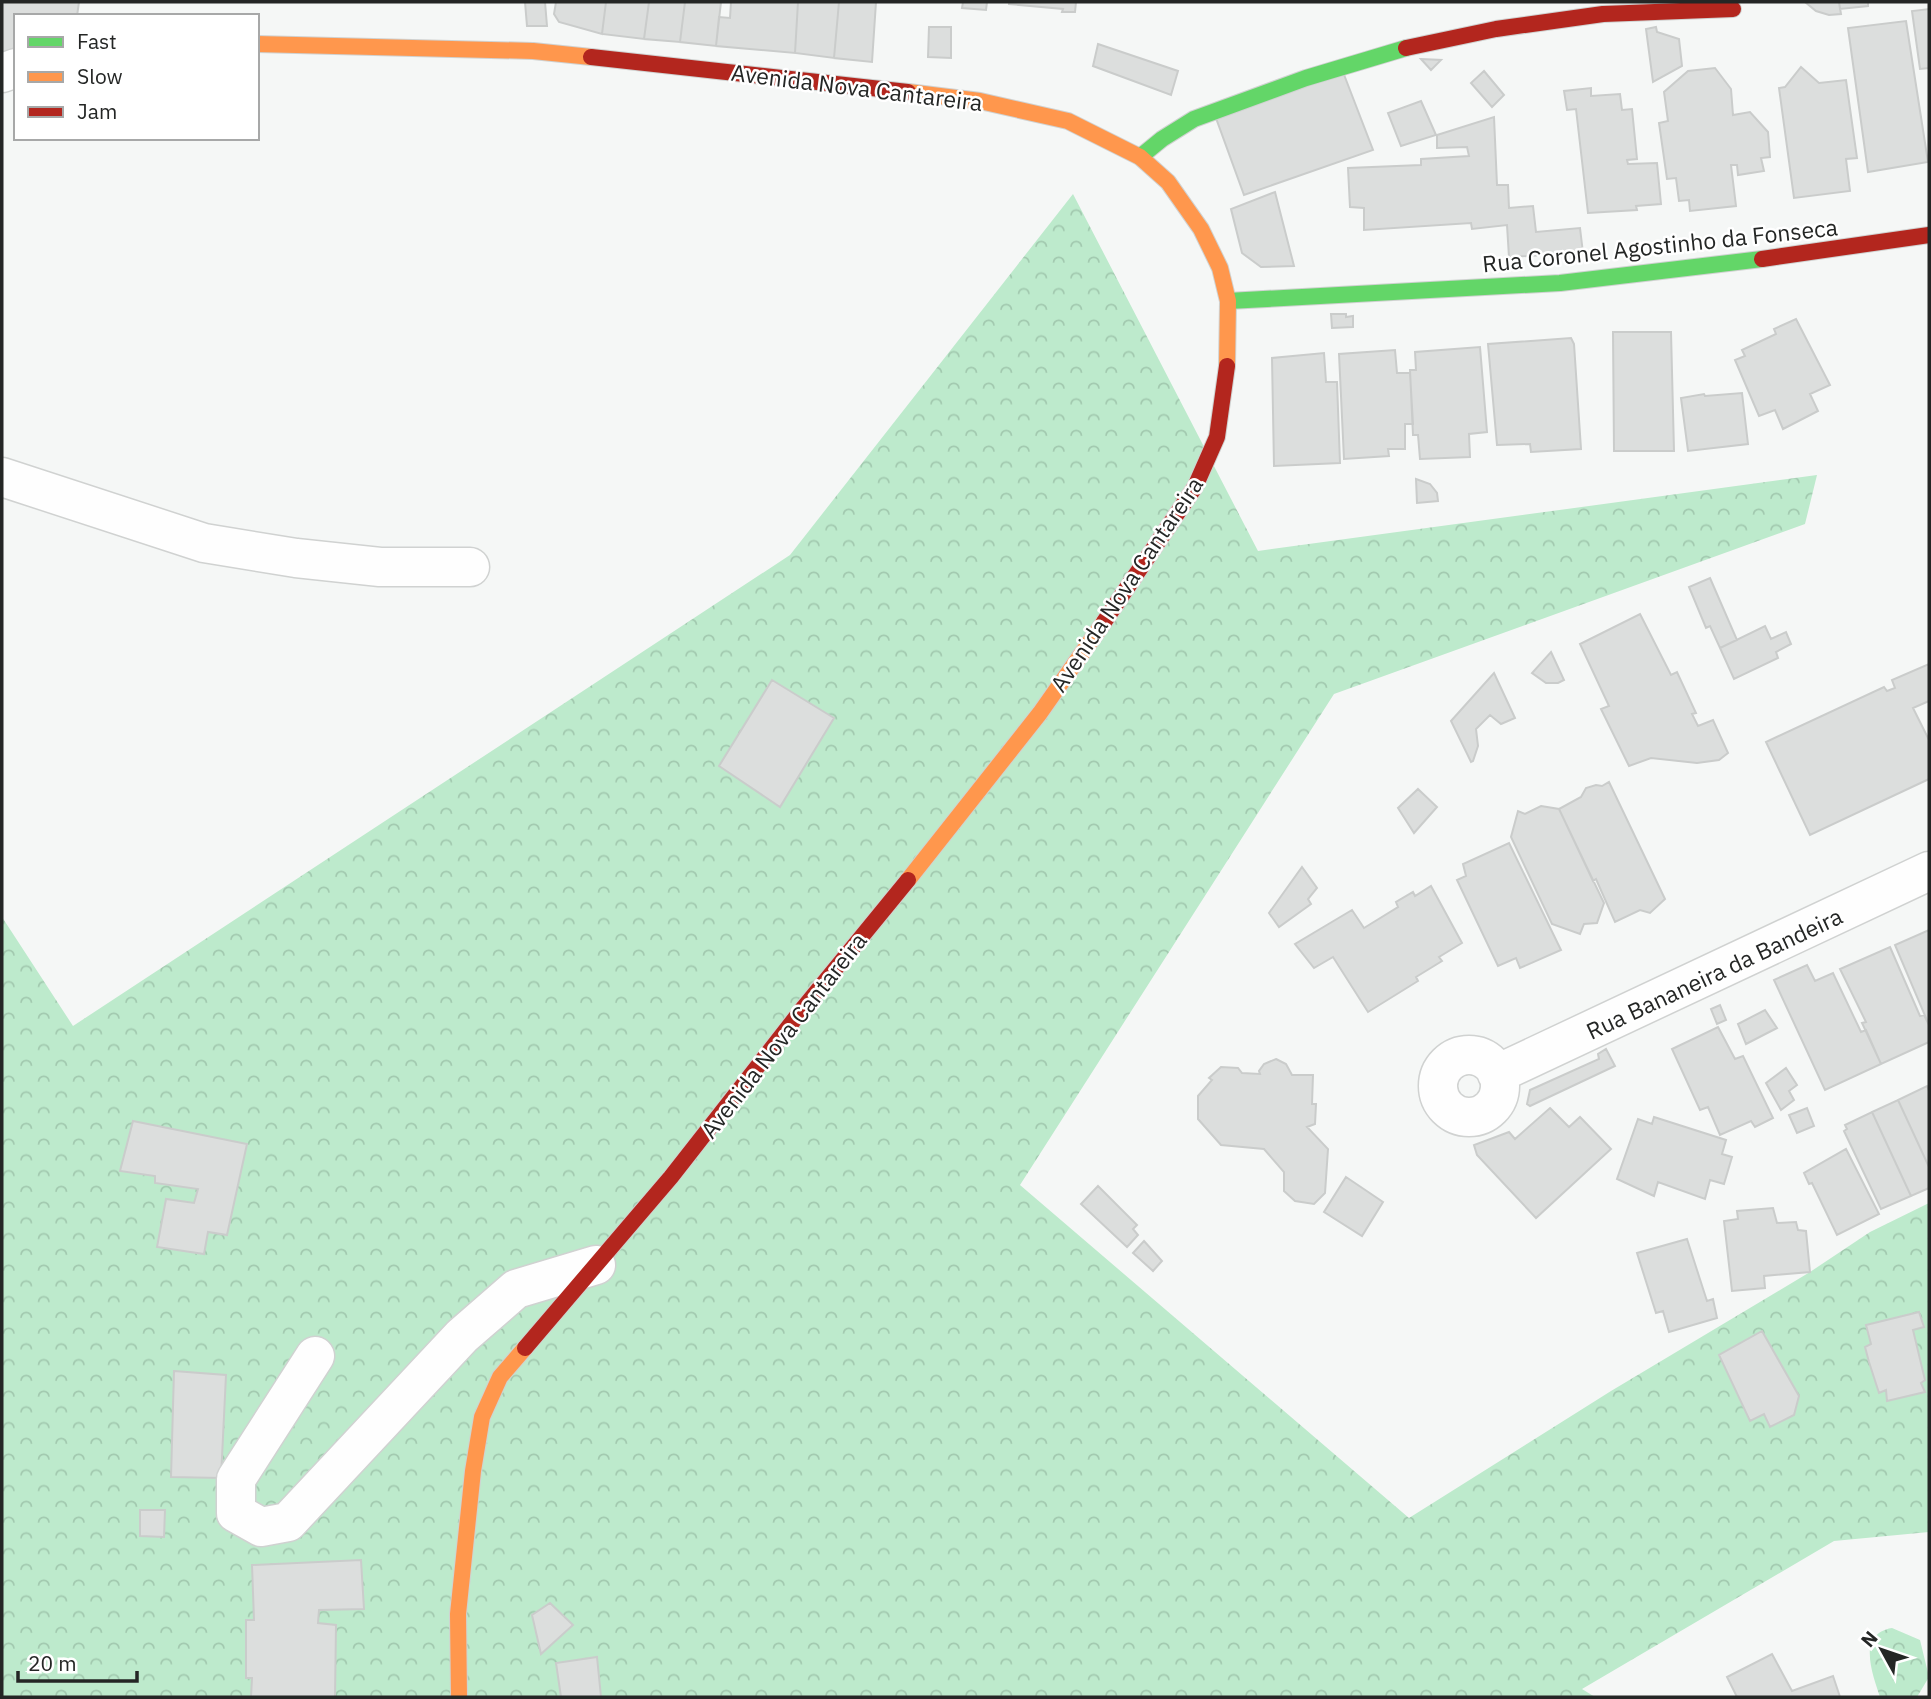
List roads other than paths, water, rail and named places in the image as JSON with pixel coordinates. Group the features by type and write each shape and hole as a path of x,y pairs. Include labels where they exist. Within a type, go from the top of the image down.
{"street":[{"path":"1140,158 1162,139 1194,119 1306,78 1394,51 1496,29 1603,15 1733,9"},
{"name":"Avenida Nova Cantareira","path":"259,44 533,51 733,71 966,99 1068,121 1140,158 1168,183 1201,229 1220,268 1228,301 1228,362 1217,437 1195,487 1129,587 1040,713 959,818 804,1007 671,1177 500,1377 482,1417 473,1471 458,1614 459,1697"},
{"name":"Rua Coronel Agostinho da Fonseca","path":"1228,301 1560,283 1718,265 1929,235"},
{"path":"2,477 204,543 380,568 470,567"},
{"name":"Rua Bananeira da Bandeira","path":"1497,1074 1661,999 1929,870"},
{"path":"315,1356 236,1479 236,1513 261,1527 288,1522 462,1336 516,1289 596,1265"}]}
